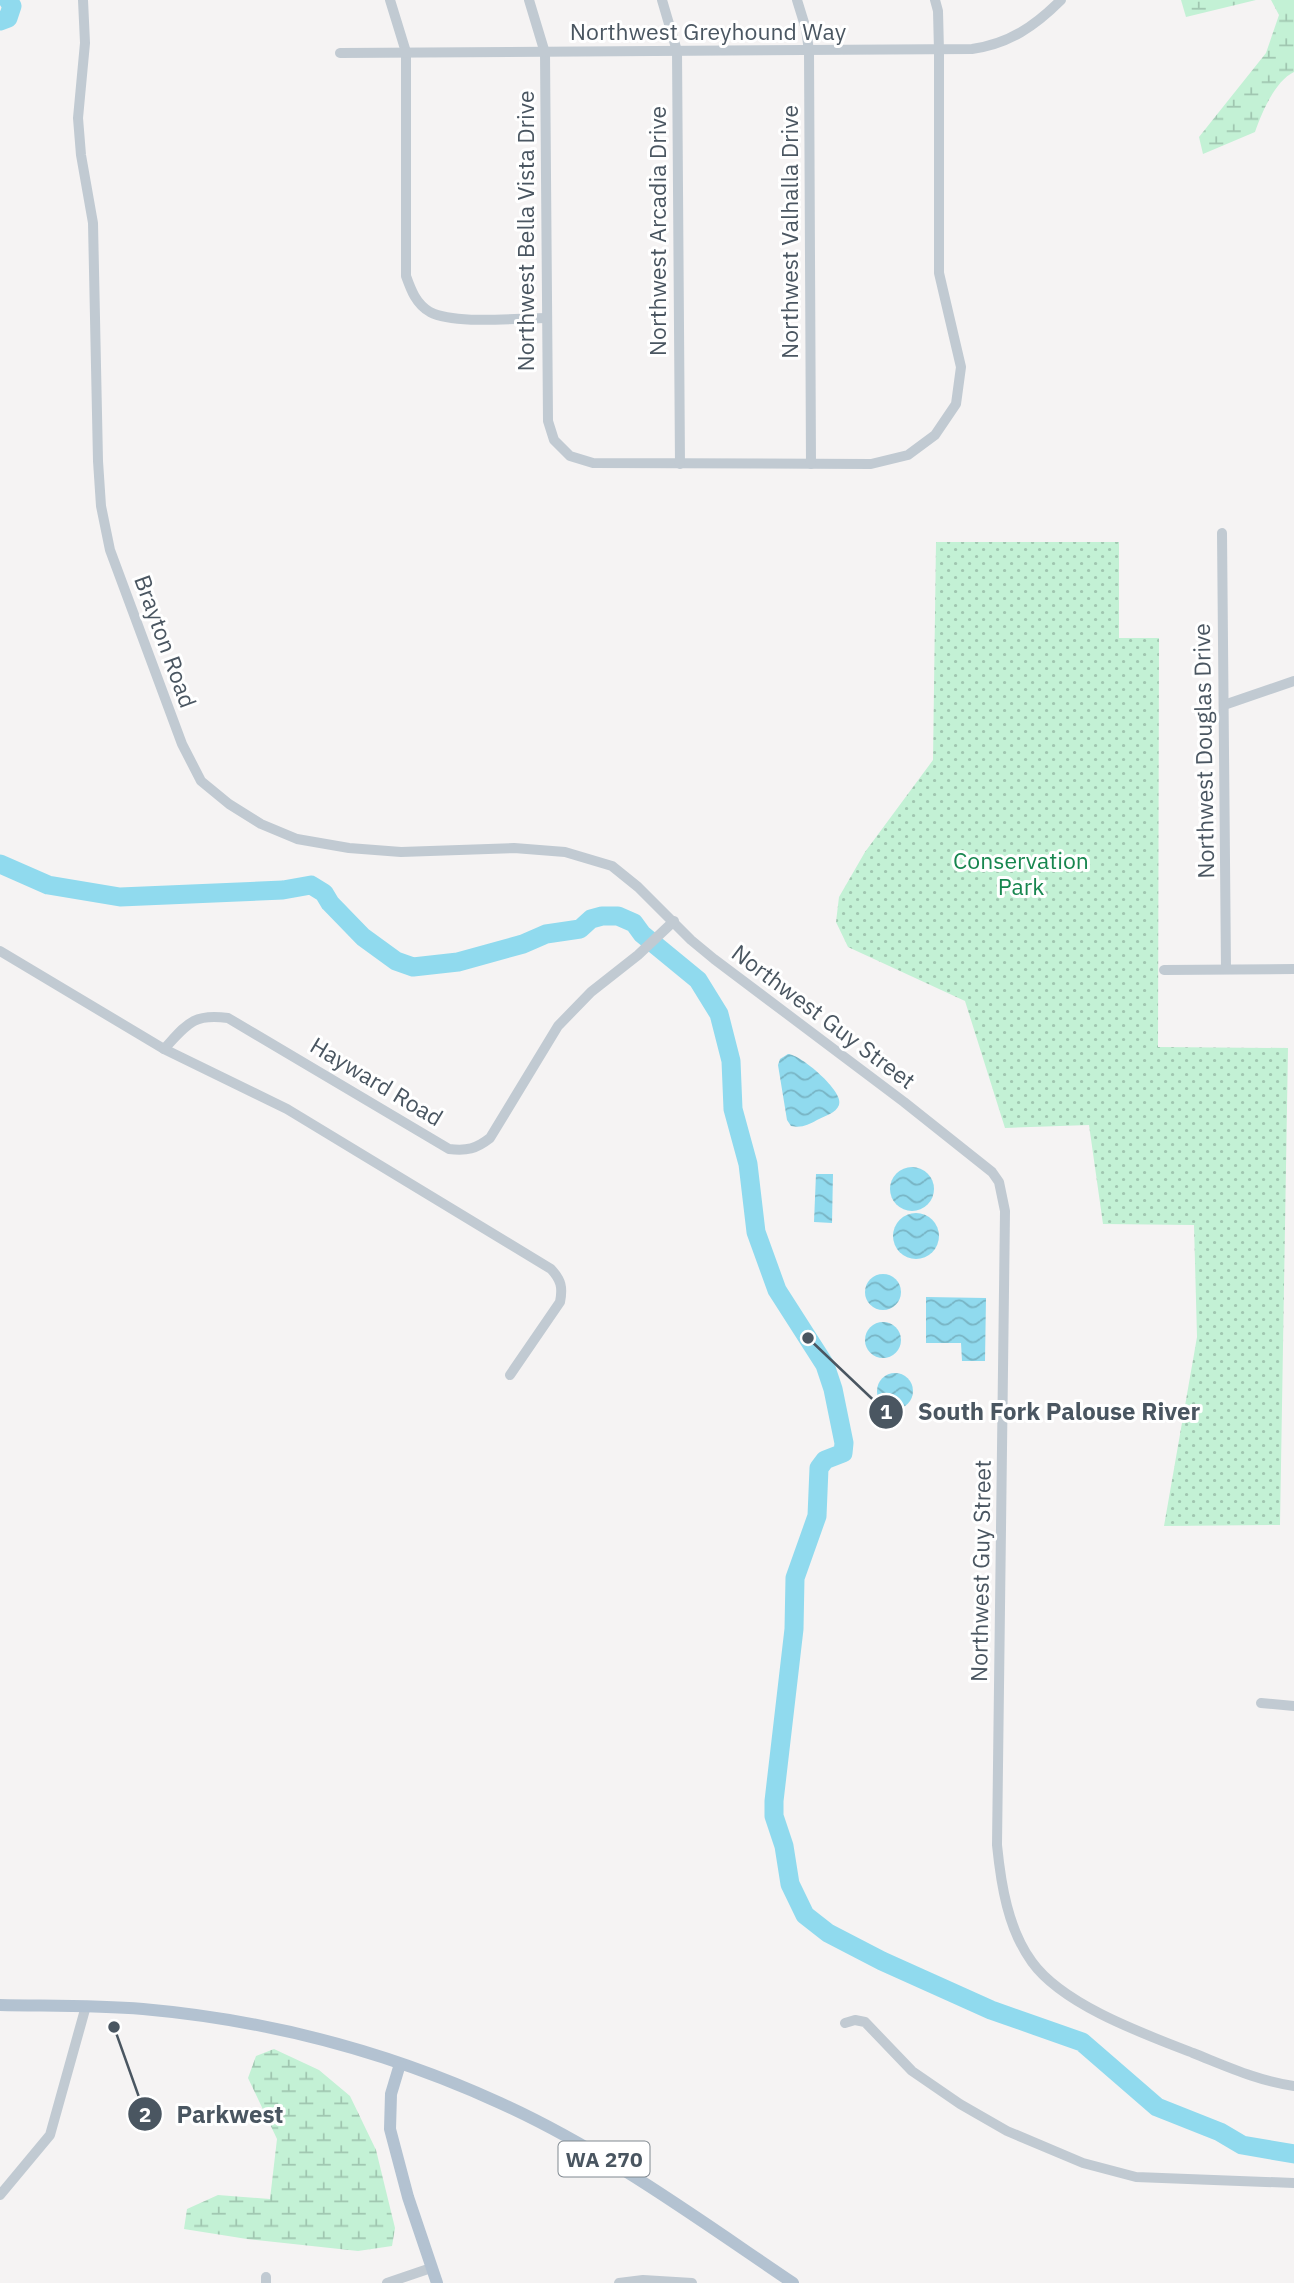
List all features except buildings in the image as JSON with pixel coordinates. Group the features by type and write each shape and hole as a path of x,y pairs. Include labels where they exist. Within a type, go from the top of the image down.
{"main road":[{"name":"WA 270","path":"0,2005 86,2006 182,2014 268,2027 334,2043 400,2064 500,2103 561,2134 625,2171 793,2283"},
{"path":"400,2064 391,2094 390,2129 408,2197 437,2283"}],"street":[{"name":"Brayton Road","path":"83,0 85,43 78,118 81,155 93,223 97,461 101,506 110,551 182,744 201,781 229,804 261,824 297,839 349,848 401,852 514,848 565,852 612,866 674,921"},
{"path":"390,0 406,52 406,276 413,296 428,311 451,318 547,318"},
{"name":"Northwest Bella Vista Drive","path":"529,0 545,52 548,421 554,440 570,456 593,463 680,464"},
{"name":"Northwest Arcadia Drive","path":"662,0 677,51 680,464"},
{"name":"Northwest Valhalla Drive","path":"797,0 806,29 809,51 811,464"},
{"path":"680,464 871,464 908,455 936,435 956,404 961,366 939,273 939,51 938,11 935,0"},
{"name":"Northwest Greyhound Way","path":"340,53 939,51 989,47 1008,40 1032,26 1061,0"},
{"name":"Northwest Douglas Drive","path":"1222,533 1226,969"},
{"path":"1224,705 1294,681"},
{"name":"Hayward Road","path":"164,1049 191,1021 208,1015 228,1018 449,1149 465,1151 478,1147 490,1138 558,1026 591,992 638,955 674,921"},
{"name":"Northwest Guy Street","path":"674,921 714,959 974,1156 999,1182 1005,1211 997,1845 1000,1874 1010,1915 1023,1948 1034,1965 1055,1986 1079,2001 1142,2033 1242,2073 1294,2086"},
{"path":"0,951 164,1049 287,1109 551,1269 559,1278 563,1289 560,1302 510,1375"},
{"path":"1164,970 1294,969"},
{"path":"1261,1703 1294,1706"},
{"path":"0,2195 50,2135 86,2006"},
{"path":"845,2023 855,2020 865,2022 912,2071 960,2105 1007,2131 1083,2163 1136,2177 1294,2183"},
{"path":"387,2283 432,2268"},
{"path":"619,2283 643,2280 692,2283"}],"green space":[{"path":"1181,0 1256,0 1186,17"},
{"path":"1271,0 1294,0 1294,72 1275,90 1255,132 1203,154 1199,137 1266,53 1279,15"},
{"name":"Conservation Park","path":"936,542 1119,542 1119,638 1159,638 1158,1047 1288,1048 1280,1525 1164,1526 1197,1337 1194,1225 1103,1224 1089,1125 1005,1128 965,1001 848,947 836,922 839,897 865,852 933,760"},
{"path":"274,2049 319,2070 350,2096 376,2150 395,2228 392,2246 358,2251 184,2229 187,2209 218,2195 270,2199 277,2139 248,2078 256,2056"}],"water":[{"path":"788,1054 802,1060 829,1083 839,1099 838,1108 811,1123 791,1126 787,1120 778,1065 780,1059"},
{"path":"912,1167 921,1168 928,1173 933,1180 933,1198 928,1205 921,1210 912,1211 903,1210 896,1205 891,1198 890,1189 891,1180 896,1173 903,1168"},
{"path":"816,1174 833,1174 832,1223 814,1222"},
{"path":"916,1213 932,1220 939,1236 932,1252 916,1259 900,1252 893,1236 900,1220"},
{"path":"883,1274 895,1280 901,1292 895,1304 883,1310 871,1304 865,1292 871,1280"},
{"path":"926,1297 986,1298 985,1361 962,1361 961,1343 926,1343"},
{"path":"883,1322 896,1327 901,1340 896,1353 883,1358 870,1353 865,1340 870,1327"},
{"path":"895,1373 908,1378 913,1391 908,1404 895,1409 882,1404 877,1391 882,1378"}],"waterway":[{"path":"0,21 8,18 12,6 8,0"},
{"path":"0,864 48,885 120,897 283,890 311,885 324,893 330,903 363,937 396,961 413,967 458,962 523,944 546,934 580,929 591,919 618,916 634,923 642,934 698,980 719,1014 731,1061 733,1109 748,1164 756,1232 777,1290 825,1365 844,1443 843,1453 825,1460 819,1468 817,1516 795,1578 794,1629 774,1801 774,1816 784,1846 790,1884 805,1915 828,1933 882,1961 991,2010 1082,2042 1157,2107 1220,2132 1242,2145 1294,2154"}],"place":[{"name":"South Fork Palouse River","path":"808,1338"},
{"name":"Parkwest","path":"114,2027"}]}
